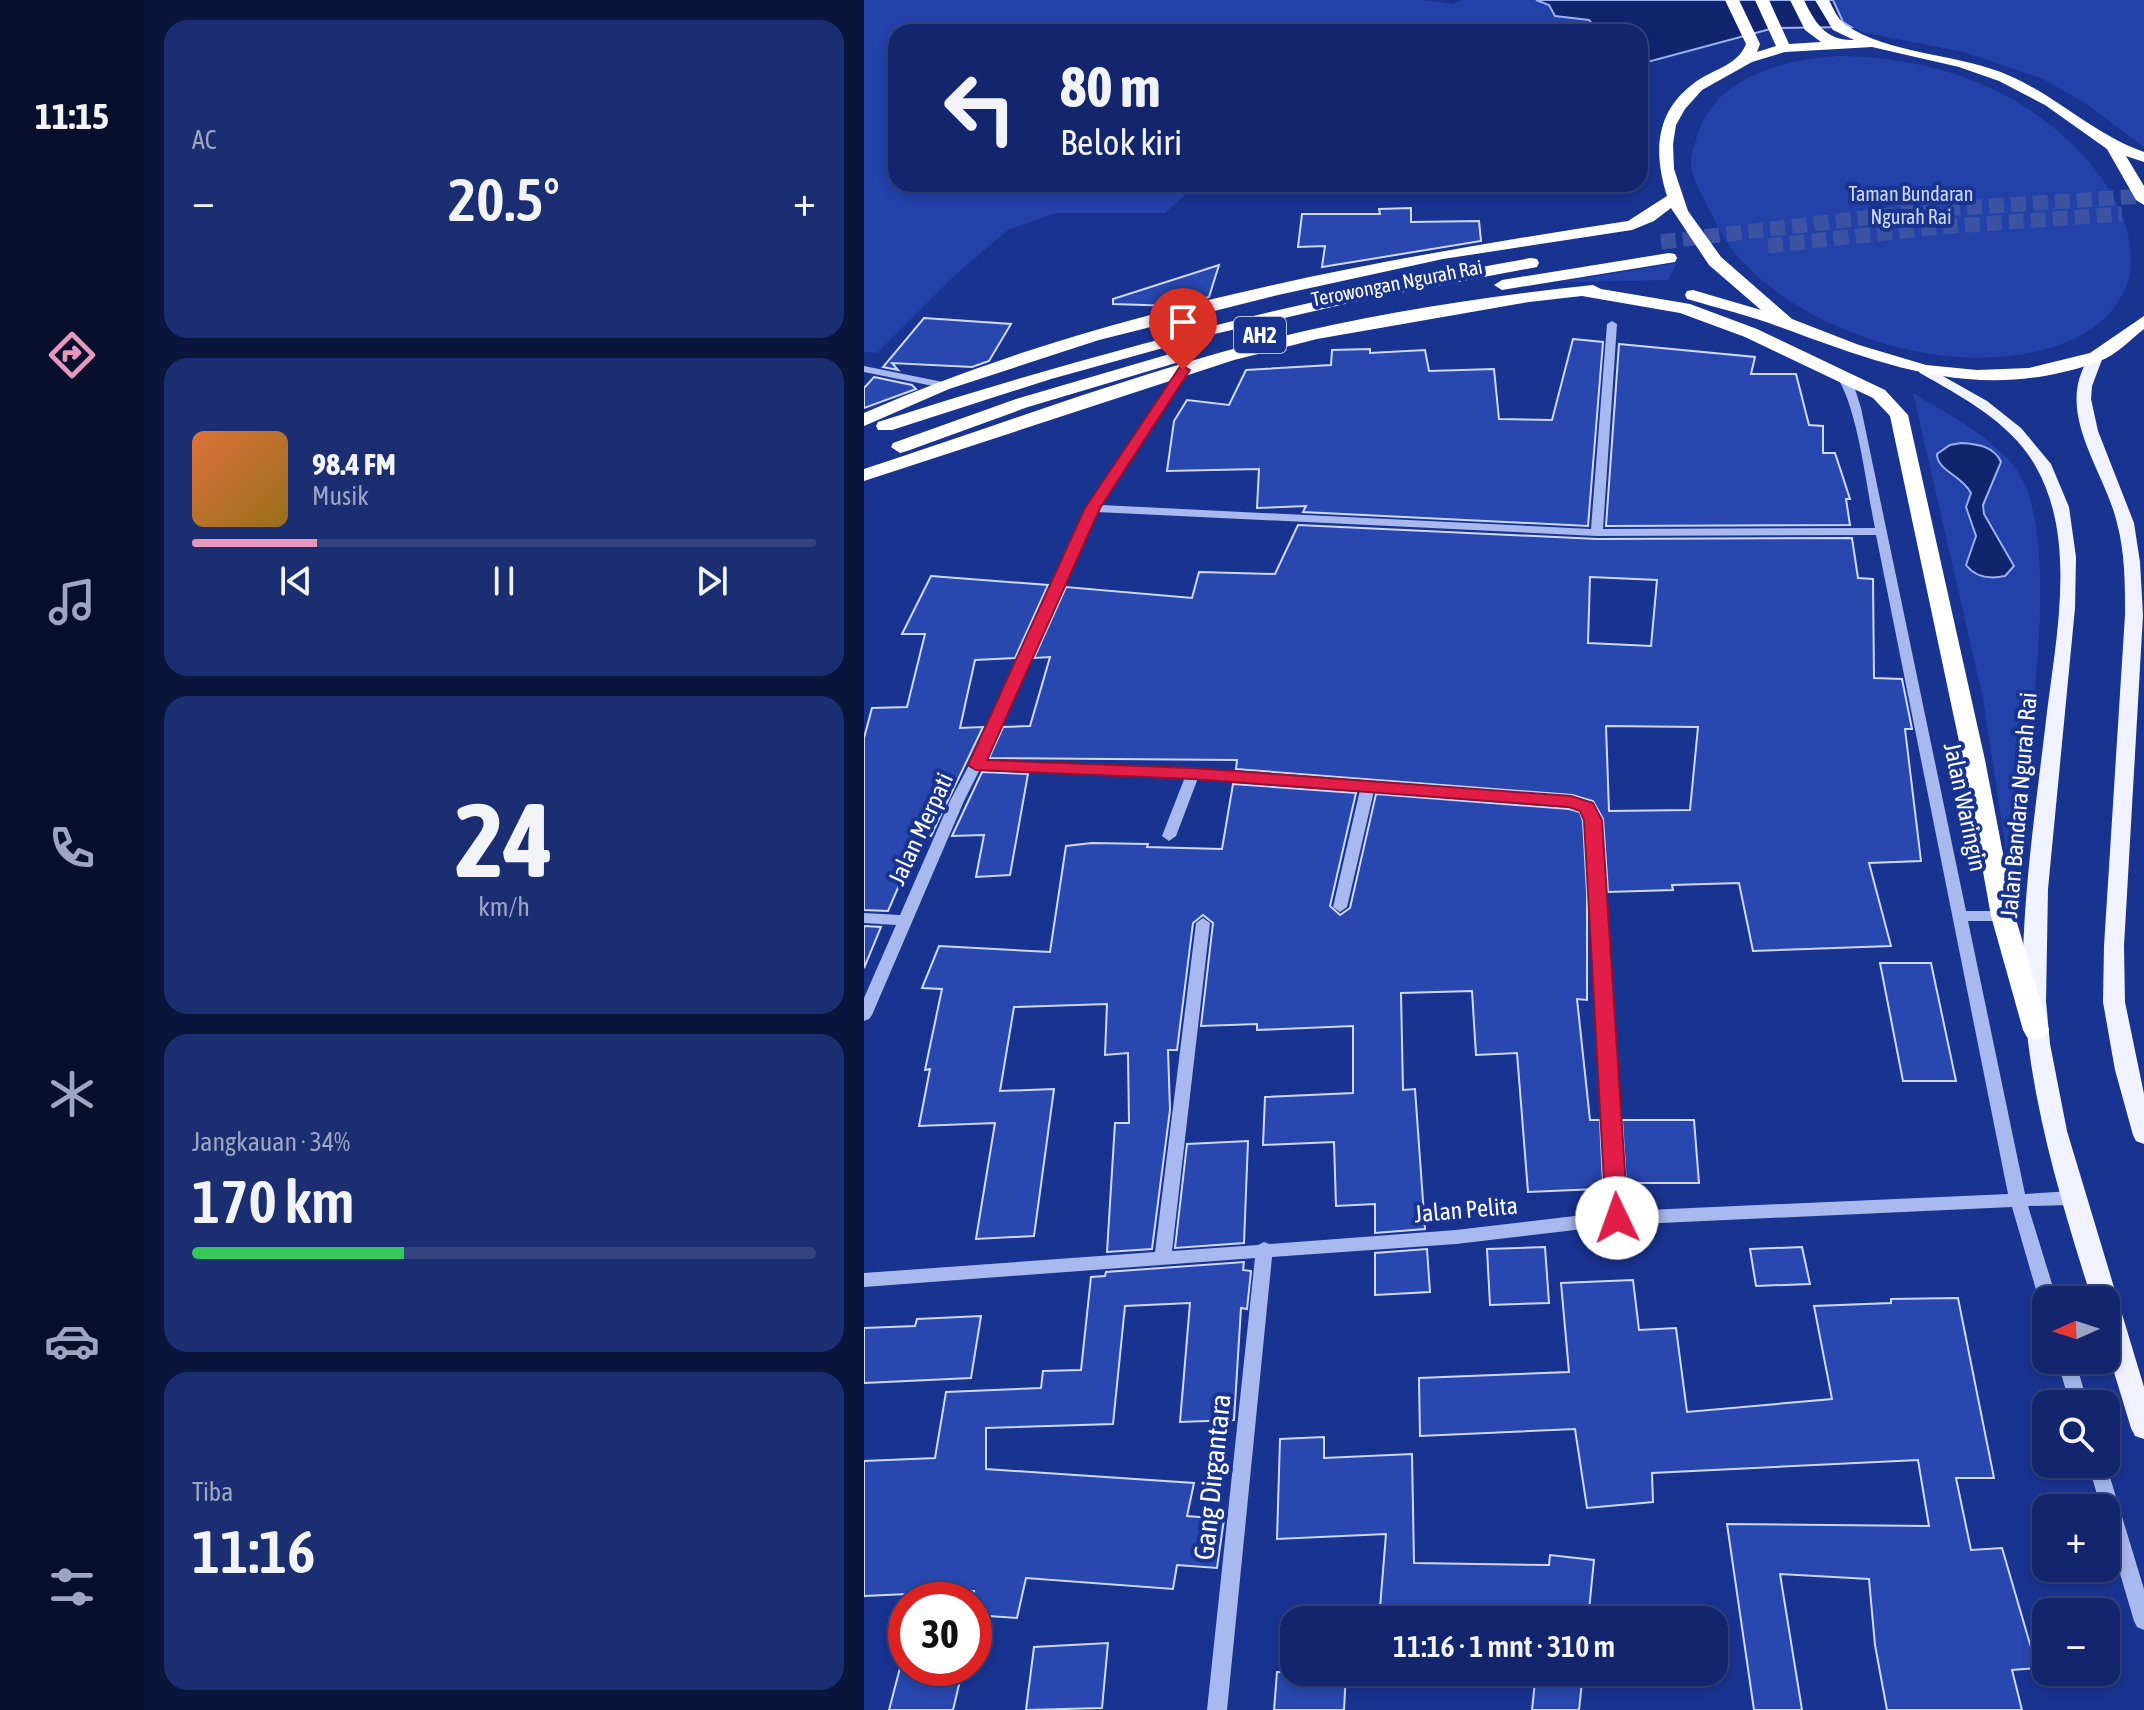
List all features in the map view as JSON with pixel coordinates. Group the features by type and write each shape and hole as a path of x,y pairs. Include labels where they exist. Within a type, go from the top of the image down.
{"highway":[{"path":"1732,0 1753,47 1747,59"},
{"path":"1762,0 1781,42"},
{"path":"1797,0 1810,27 1828,41"},
{"path":"1822,0 1832,19 1854,36 1963,64 2004,78 2050,102 2113,146 2144,157"},
{"path":"1786,323 1715,261 1680,211 1666,169 1665,144 1669,125 1679,107 1697,87 1781,42 1872,43"},
{"path":"2113,146 2144,200"},
{"path":"864,420 943,385 1093,336 1278,290 1443,254 1632,225 1648,218 1675,198"},
{"name":"Terowongan Ngurah Rai","path":"864,433 1111,355 1297,307 1459,275 1665,250 1307,323 1132,368 1034,399 864,460"},
{"path":"864,475 1183,370 1317,334 1580,291 1667,288 1786,323 1853,349 1925,370 1977,375 2029,373 2096,357 2144,321"},
{"path":"1580,291 1684,308 1751,333 1879,394 1899,415 1971,745 2003,916 2036,1030"}],"main road":[{"path":"2096,357 2084,385 2083,398 2122,510 2133,574 2133,631 2114,946 2114,1002 2126,1070 2144,1135"},
{"name":"Jalan Bandara Ngurah Rai","path":"1925,370 2009,423 2034,452 2054,485 2064,532 2068,590 2038,899 2034,958 2036,1030 2072,1198 2100,1286"},
{"path":"2120,1351 2144,1428"}],"street":[{"path":"1597,533 1612,324"},
{"path":"864,369 943,385"},
{"name":"Jalan Merpati","path":"864,1015 957,801 1093,508 1183,370"},
{"name":"Jalan Waringin","path":"1840,374 1849,386 1856,408 2018,1201 2044,1286"},
{"path":"1093,508 1597,533 1880,531"},
{"path":"976,765 1193,773 1571,802 1587,807 1591,813 1617,1218"},
{"path":"1169,836 1193,773"},
{"path":"1340,907 1368,787"},
{"path":"1961,916 2003,916"},
{"path":"864,918 904,920"},
{"path":"1163,1259 1203,923"},
{"name":"Jalan Pelita","path":"864,1280 1456,1237 1617,1218 2072,1198"},
{"name":"Gang Dirgantara","path":"1217,1710 1264,1249"},
{"path":"2101,1478 2144,1621"}],"green space":[{"path":"864,0 1423,0 1454,4 1463,0 1536,0 1549,5 1555,16 1589,20 1593,24 888,24 888,192 1187,192 1165,213 1056,213 1008,230 955,275 877,353 864,352"},
{"path":"1833,0 2144,0 2144,147 2085,103 2043,79 1964,52 1865,33 1843,22"},
{"name":"Taman Bundaran Ngurah Rai","path":"1840,56 1921,65 1960,76 2022,105 2071,143 2093,166 2111,192 2124,219 2130,248 2129,278 2114,308 2080,336 2029,353 1986,358 1940,355 1894,346 1850,332 1809,312 1772,288 1741,260 1719,229 1692,171 1693,150 1706,115 1736,85 1755,75 1797,61"},
{"path":"1677,263 1668,280 1561,282"},
{"path":"1913,393 1995,446 2016,469 2031,503 2039,550 2037,665 2010,876 1983,698"}],"shaded area":[{"path":"1536,0 1833,0 1843,22 1851,27 1774,28 1648,62 1648,24 1592,24 1589,20 1555,16 1549,5"},
{"path":"1961,443 1989,449 2001,462 1983,505 1984,514 2014,566 2005,576 1984,576 1974,573 1966,565 1976,536 1966,507 1971,493 1941,465 1937,454 1950,445"}],"building":[{"path":"1411,208 1411,222 1479,221 1481,241 1322,267 1325,246 1298,247 1302,214 1380,214 1379,209"},
{"path":"1219,265 1209,297 1175,306 1113,304 1113,299"},
{"path":"924,318 1011,324 989,361 972,367 892,363 898,370 883,367"},
{"path":"1573,339 1603,342 1588,526 1303,512 1306,506 1257,508 1259,469 1167,471 1174,421 1187,400 1229,405 1246,370 1331,365 1332,350 1370,349 1370,353 1425,350 1429,371 1494,369 1499,419 1552,420"},
{"path":"1619,344 1755,357 1751,374 1796,374 1809,425 1823,426 1823,453 1835,453 1850,499 1846,499 1850,525 1606,526"},
{"path":"874,377 912,385 916,389 864,408 864,388"},
{"path":"1298,525 1597,539 1852,538 1858,578 1873,579 1874,678 1902,679 1912,729 1905,729 1921,861 1869,863 1891,946 1753,951 1739,883 1672,885 1673,890 1608,892 1603,819 1593,801 1572,795 1236,769 1237,760 989,758 1003,727 1030,726 1050,657 1034,658 1066,587 1192,598 1199,572 1275,574","holes":["1590,577 1657,580 1651,646 1588,643","1606,726 1698,727 1690,810 1609,811"]},
{"path":"931,576 1048,585 1015,658 975,660 960,728 983,727 931,836 920,837 888,911 864,910 864,738 872,708 907,707 925,634 902,634"},
{"path":"982,772 1028,774 1010,875 976,877 984,835 952,836"},
{"path":"1233,784 1356,793 1330,906 1340,915 1350,908 1376,794 1580,812 1587,893 1587,1000 1577,999 1590,1120 1600,1120 1603,1183 1596,1183 1597,1189 1528,1192 1517,1053 1476,1055 1472,991 1401,993 1403,1090 1415,1089 1425,1229 1375,1233 1375,1204 1336,1206 1334,1142 1263,1145 1265,1097 1353,1093 1353,1026 1257,1030 1257,1024 1201,1026 1213,923 1203,915 1193,923 1177,1050 1168,1050 1170,1110 1152,1249 1107,1252 1115,1123 1129,1123 1128,1053 1105,1055 1107,1004 1014,1007 1000,1091 1054,1089 1034,1236 976,1239 995,1123 919,1126 930,1069 925,1070 942,989 922,988 939,946 1050,952 1066,846 1148,844 1147,847 1222,849"},
{"path":"864,926 881,927 864,968"},
{"path":"1880,963 1931,963 1956,1081 1903,1081"},
{"path":"1622,1120 1694,1120 1699,1183 1626,1183"},
{"path":"1248,1141 1244,1243 1175,1248 1187,1144"},
{"path":"1545,1247 1549,1303 1490,1305 1487,1249"},
{"path":"1802,1247 1810,1284 1756,1286 1750,1249"},
{"path":"1427,1249 1430,1292 1375,1295 1375,1253"},
{"path":"1244,1262 1243,1270 1251,1271 1247,1309 1241,1308 1234,1420 1180,1422 1190,1303 1125,1306 1113,1424 986,1428 986,1469 1194,1483 1187,1516 1224,1519 1217,1568 1177,1565 1173,1589 1026,1578 1017,1618 992,1616 992,1582 888,1582 888,1595 864,1596 864,1461 935,1458 946,1392 1041,1388 1043,1371 1081,1370 1091,1277 1105,1276 1106,1272"},
{"path":"1633,1280 1639,1330 1676,1328 1687,1412 1832,1399 1814,1306 1891,1303 1891,1299 1958,1298 1994,1478 1956,1478 1971,1550 2002,1548 2032,1651 2032,1668 2012,1670 2022,1710 1887,1710 1875,1645 1869,1579 1780,1574 1802,1710 1754,1710 1727,1524 1929,1526 1918,1460 1652,1473 1653,1502 1587,1508 1575,1429 1420,1436 1419,1378 1569,1372 1561,1283"},
{"path":"981,1316 971,1378 864,1383 864,1328 915,1326 917,1319"},
{"path":"1324,1437 1324,1458 1412,1454 1414,1563 1549,1565 1550,1555 1594,1560 1589,1606 1380,1606 1386,1534 1277,1539 1280,1439"},
{"path":"1108,1643 1102,1708 1026,1710 1034,1647"},
{"path":"1277,1672 1280,1672 1280,1686 1345,1686 1344,1710 1274,1710"},
{"path":"895,1686 959,1686 953,1710 889,1710"},
{"path":"1535,1686 1582,1686 1579,1710 1532,1710"}],"tunnel":[{"path":"1661,242 1931,210 2144,196"},
{"path":"1768,246 1940,227 2122,214"}],"route":[{"path":"1183,370 1093,508 976,765 1193,773 1571,802 1587,807 1593,820 1617,1218"}]}
